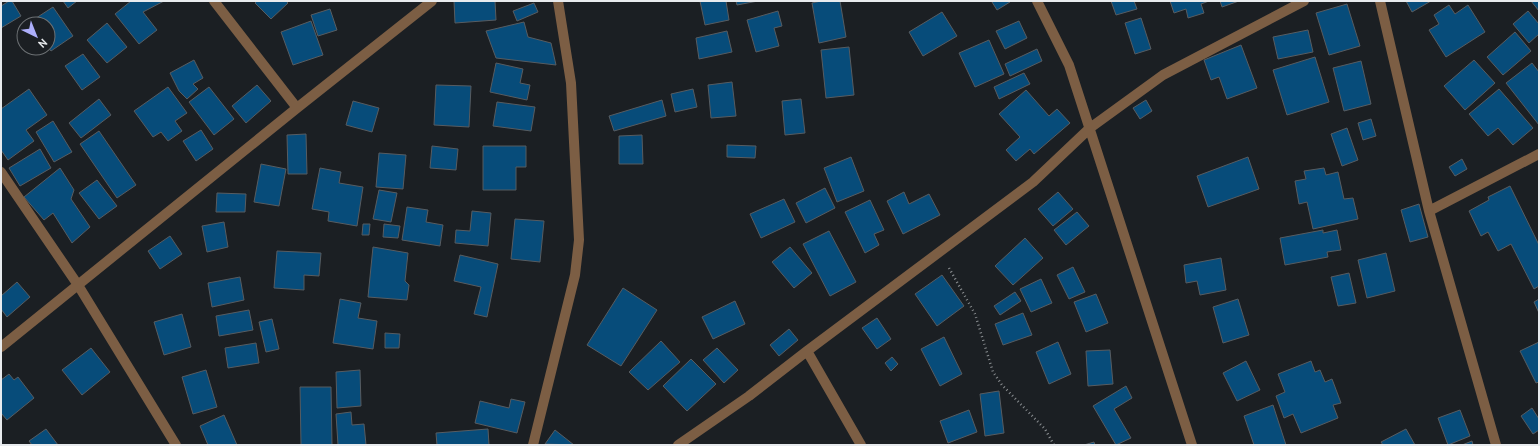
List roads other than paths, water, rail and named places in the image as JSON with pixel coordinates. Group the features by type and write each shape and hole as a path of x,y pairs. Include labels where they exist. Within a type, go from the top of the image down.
{"street":[{"path":"214,1 297,108"},
{"path":"1,347 432,1"},
{"path":"533,445 575,275 579,240 571,83 558,1"},
{"path":"1037,1 1069,65 1192,445"},
{"path":"678,445 749,396 807,350 1033,182 1090,128 1163,75 1304,1"},
{"path":"1380,1 1429,211 1496,445"},
{"path":"1429,211 1539,154"},
{"path":"1,172 78,285 176,445"},
{"path":"807,350 861,445"}]}
